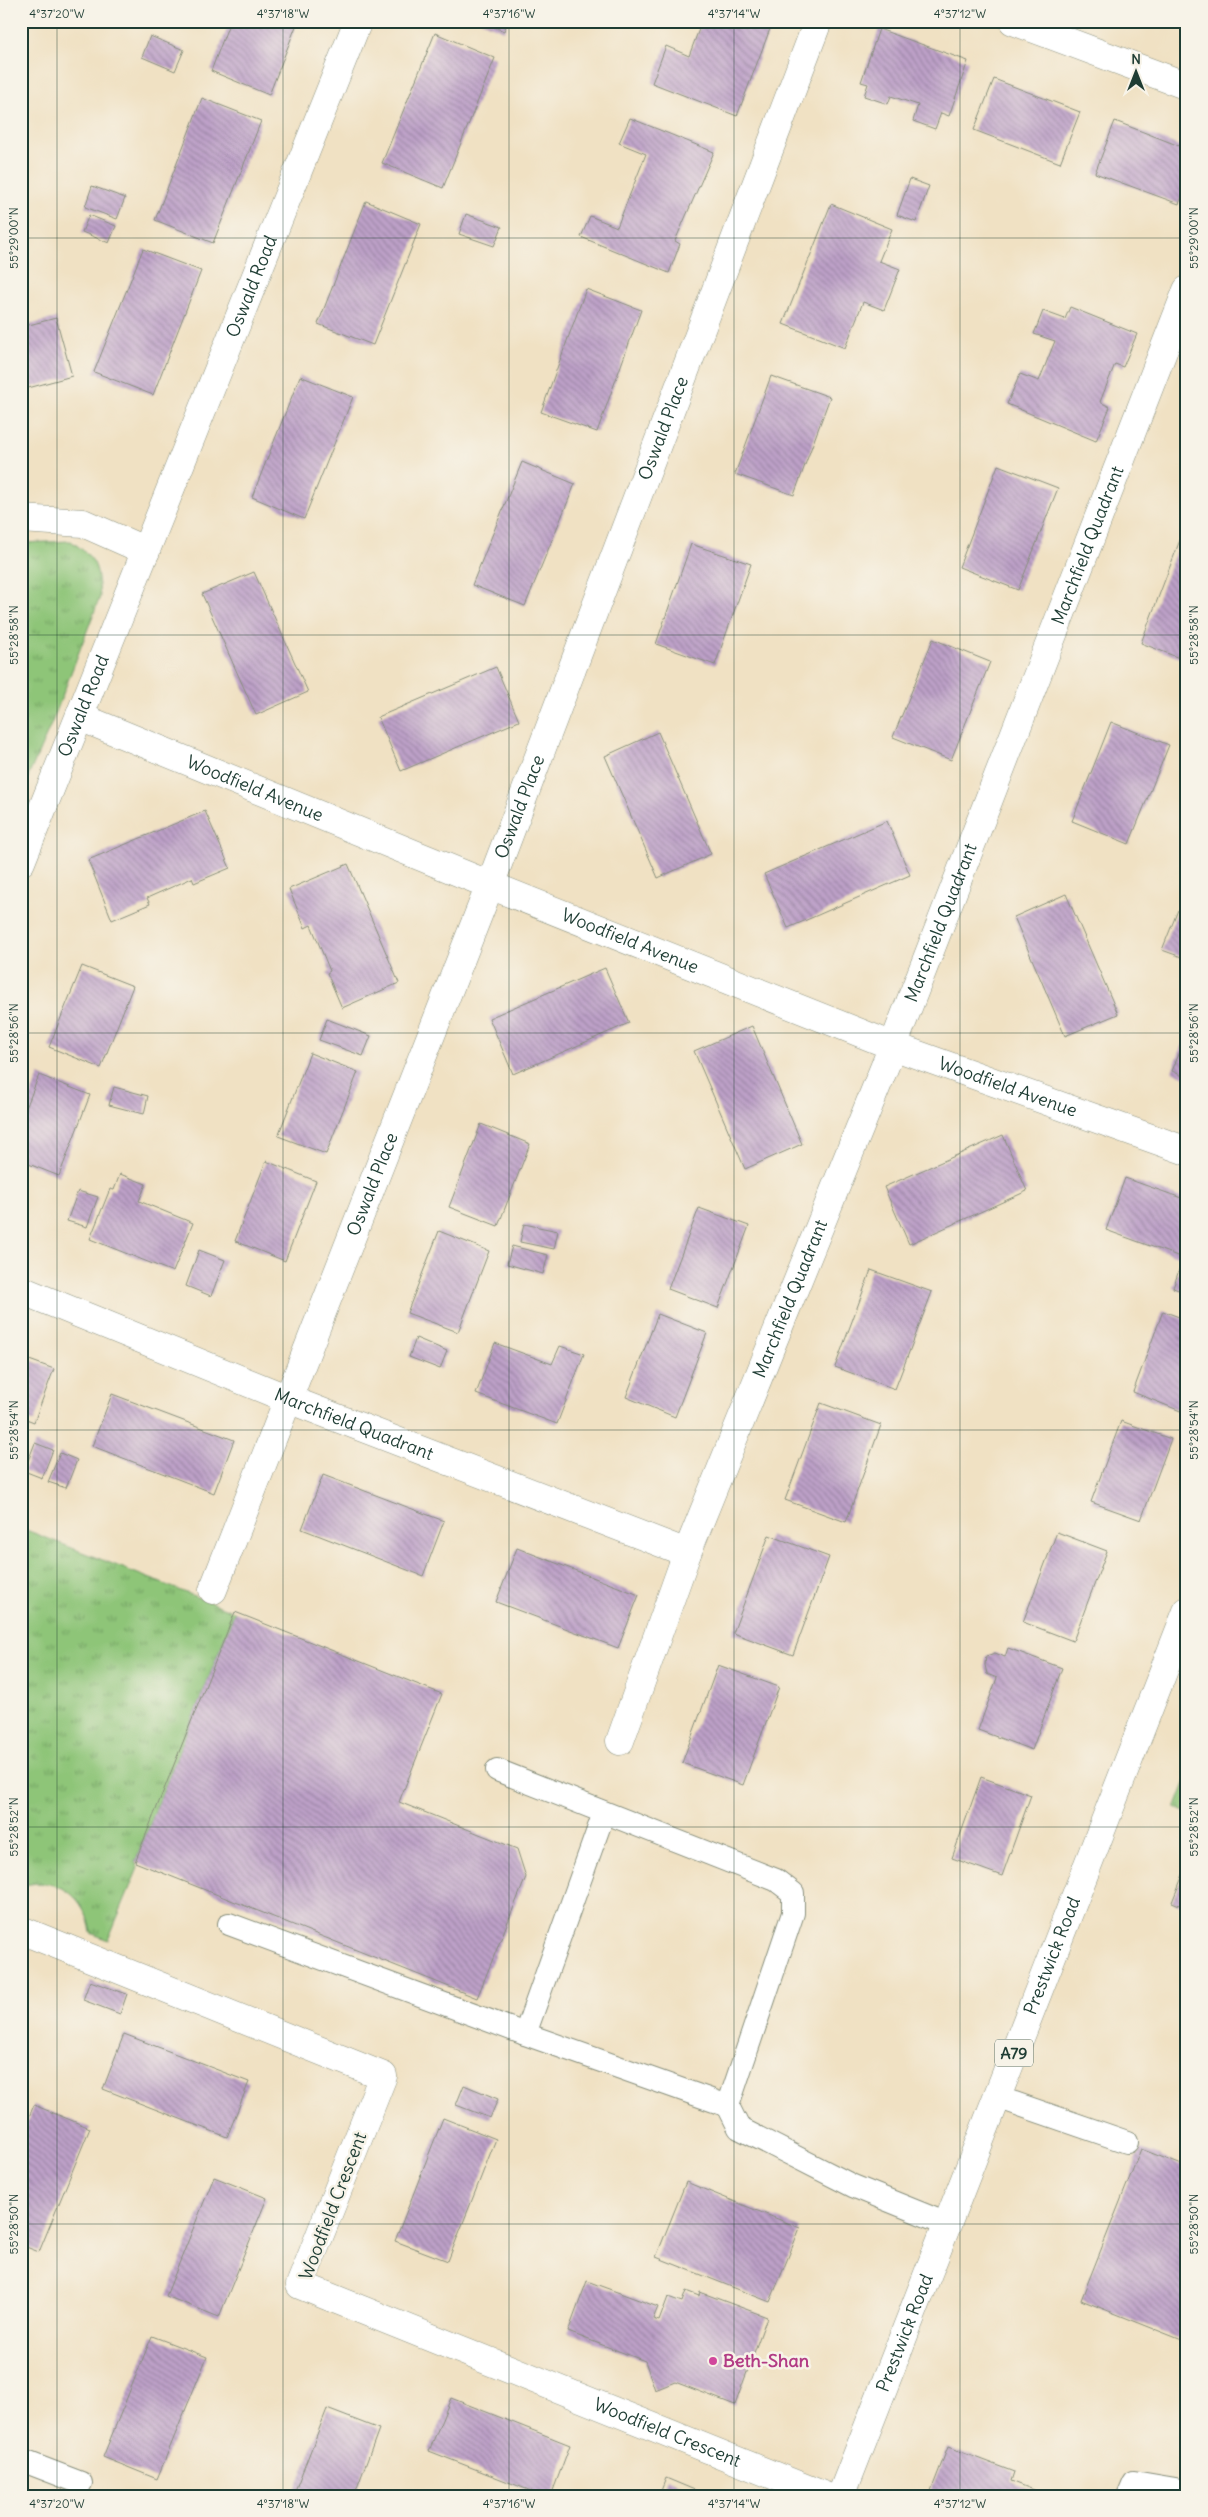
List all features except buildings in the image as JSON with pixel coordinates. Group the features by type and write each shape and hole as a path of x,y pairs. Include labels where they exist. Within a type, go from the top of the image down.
{"street":[{"name":"Oswald Road","path":"21,862 358,21"},
{"name":"Oswald Place","path":"213,1590 490,885 818,21"},
{"path":"1013,21 1187,86"},
{"name":"Marchfield Quadrant","path":"620,1741 687,1553 893,1046 1187,290"},
{"path":"21,520 83,523 146,551"},
{"name":"Woodfield Avenue","path":"80,717 490,885 893,1046 1187,1151"},
{"name":"Marchfield Quadrant","path":"21,1290 288,1400 687,1553"},
{"name":"Prestwick Road","path":"841,2496 1187,1611"},
{"name":"Woodfield Crescent","path":"21,1930 383,2076 300,2285 825,2496"}],"lane":[{"path":"497,1770 776,1880 793,1893 793,1914 728,2106"},
{"path":"525,2034 604,1813"},
{"path":"229,1924 525,2034 728,2106 739,2128 853,2186 947,2224"},
{"path":"996,2097 1127,2142"},
{"path":"21,2460 81,2483"},
{"path":"1128,2496 1134,2482 1187,2491"}],"green space":[{"path":"71,541 94,564 97,570 100,597 53,720 21,793 21,543"},
{"path":"21,1528 235,1612 135,1862 138,1868 108,1940 91,1933 83,1909 77,1899 68,1892 47,1884 35,1883 21,1886"},
{"path":"1187,1779 1187,1813 1175,1808"}],"place":[{"name":"Beth-Shan","path":"713,2361"}]}
